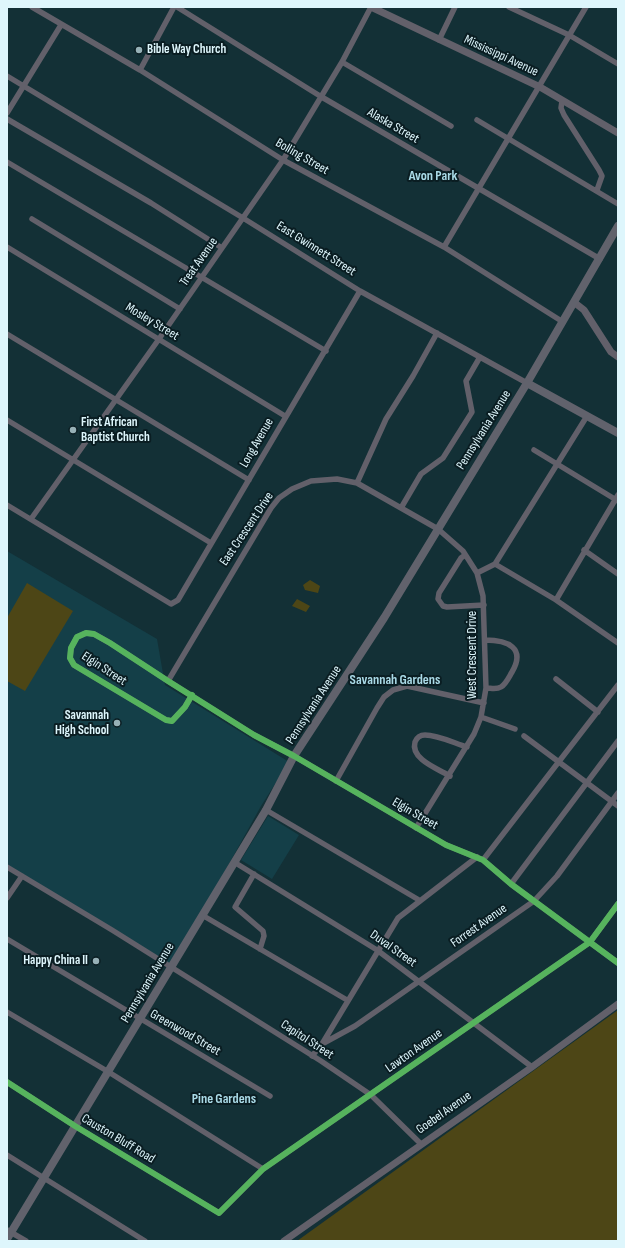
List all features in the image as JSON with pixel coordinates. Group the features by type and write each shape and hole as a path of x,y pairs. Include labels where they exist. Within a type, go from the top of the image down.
{"main road":[{"name":"Pennsylvania Avenue","path":"8,1234 45,1177 107,1071 140,1020 266,810 294,756 340,687 527,383 618,226"},
{"name":"East Gwinnett Street","path":"527,383 618,433"}],"street":[{"name":"Bolling Street","path":"32,7 140,70 283,160 444,248 563,322"},
{"path":"140,70 174,7"},
{"name":"Alaska Street","path":"177,7 320,96 600,259"},
{"name":"Treat Avenue","path":"31,519 202,278 283,160 320,96 342,62 371,7"},
{"name":"Mississippi Avenue","path":"371,7 540,87 618,133"},
{"path":"439,40 455,7"},
{"path":"509,7 569,35 618,64"},
{"path":"444,248 586,7"},
{"path":"7,113 22,86 61,25"},
{"path":"342,62 451,126"},
{"name":"East Gwinnett Street","path":"7,76 243,218 360,291 527,383"},
{"path":"562,101 561,108 564,115 602,176 597,190"},
{"path":"7,119 150,203 222,248"},
{"path":"477,120 597,190 618,204"},
{"path":"7,162 326,351"},
{"path":"32,219 180,309"},
{"name":"Mosley Street","path":"7,247 285,416"},
{"name":"Long Avenue","path":"31,519 171,604 178,600 269,448 285,416 326,351 360,291"},
{"path":"574,303 584,310 611,352 618,357"},
{"path":"356,483 386,419 413,376 437,333"},
{"path":"7,334 249,480"},
{"path":"401,508 421,474 437,464 448,452 472,412 466,381 480,357"},
{"path":"477,574 495,564 587,416"},
{"path":"7,420 211,543"},
{"path":"534,450 617,498 584,550 556,600"},
{"name":"East Crescent Drive","path":"168,681 226,582 279,498 292,489 312,481 337,479 356,483 438,529"},
{"path":"7,505 31,519"},
{"name":"West Crescent Drive","path":"416,828 467,747 481,717 486,688 484,605 482,586 463,550 438,529"},
{"path":"584,550 618,574"},
{"path":"465,556 458,564 440,593 438,599 443,606 447,607 484,605"},
{"path":"495,564 556,600 618,643"},
{"name":"Elgin Street","path":"192,695 177,717 172,721 166,720 74,665 70,658 71,648 77,637 86,633 94,634 192,695 248,731 294,756 446,845 480,859 511,884 618,963"},
{"path":"485,640 501,641 512,647 518,656 518,662 504,685 495,689 486,688"},
{"path":"556,678 598,712"},
{"path":"312,1056 322,1044 377,950 398,918 419,900 480,859 560,762 618,685"},
{"path":"336,781 377,708 384,697 393,690 407,686 484,702"},
{"path":"481,717 515,729"},
{"path":"450,776 418,757 414,748 416,738 420,736 433,736 467,747"},
{"path":"524,736 618,806"},
{"path":"511,884 618,741"},
{"name":"Forrest Avenue","path":"322,1044 355,1026 534,901 557,876 618,793"},
{"path":"266,810 419,900"},
{"name":"Duval Street","path":"234,862 377,950 532,1067"},
{"name":"Capitol Street","path":"7,867 172,967 371,1095 421,1144"},
{"path":"254,874 235,907 263,931 264,936 260,949"},
{"path":"7,898 22,876"},
{"name":"Lawton Avenue","path":"219,1213 263,1169 590,942 618,904"},
{"path":"202,915 347,1000"},
{"name":"Greenwood Street","path":"7,939 140,1020 270,1096"},
{"name":"Goebel Avenue","path":"284,1241 532,1067 618,1004"},
{"path":"7,1012 107,1071 263,1169"},
{"name":"Causton Bluff Road","path":"7,1082 75,1126 219,1213"},
{"path":"7,1156 45,1177 145,1241"},
{"path":"8,1234 26,1241"}],"shaded area":[{"name":"Savannah High School","path":"7,551 157,639 165,685 289,762 261,806 172,967 7,865"},
{"path":"310,580 320,586 318,593 305,590 303,585"},
{"path":"27,583 73,611 25,691 7,681 7,618"},
{"path":"297,599 310,606 306,612 292,606"},
{"path":"268,816 299,835 272,879 241,860"},
{"path":"618,1010 618,1241 297,1241"}],"cycle path":[{"path":"192,695 185,707 172,721 166,720 74,665 70,658 71,648 77,637 86,633 94,634 110,643 168,681 254,735 294,756 446,845 483,860 511,884 618,963"},
{"path":"7,1082 75,1126 219,1213 263,1169 590,942 618,904"}],"place":[{"name":"Bible Way Church","path":"139,50"},
{"name":"First African Baptist Church","path":"73,430"},
{"name":"Savannah High School","path":"117,723"},
{"name":"Happy China II","path":"96,961"}],"district":[{"name":"Avon Park","path":"433,176"},
{"name":"Savannah Gardens","path":"395,680"},
{"name":"Pine Gardens","path":"224,1099"}]}
